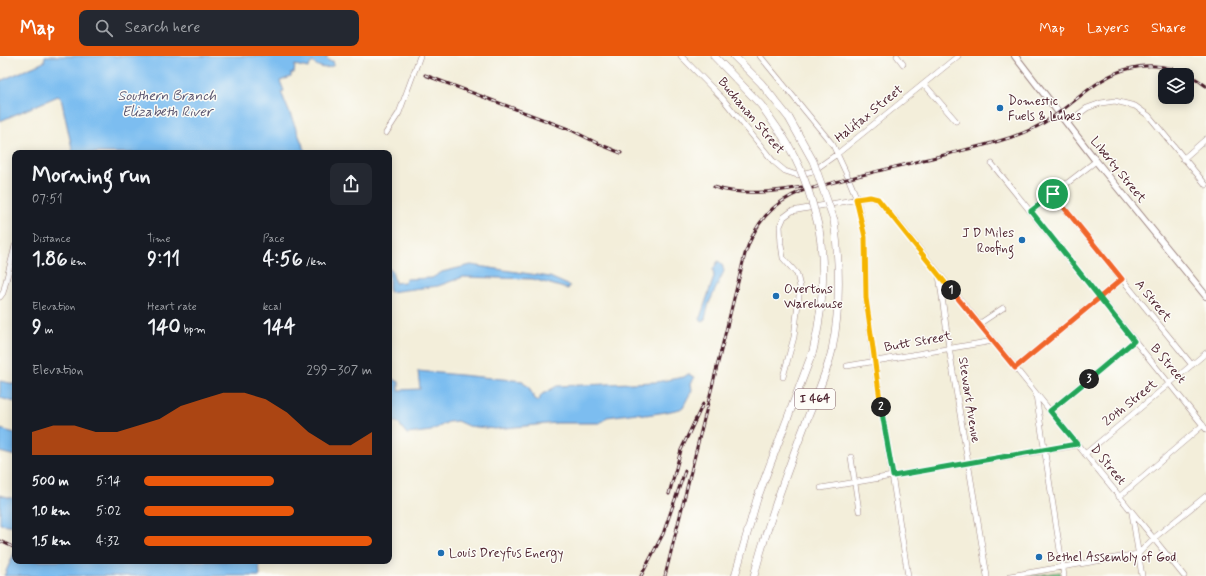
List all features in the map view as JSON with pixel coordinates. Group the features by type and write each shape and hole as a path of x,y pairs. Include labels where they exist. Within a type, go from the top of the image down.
{"highway":[{"name":"I 464","path":"714,56 761,104 795,157 805,178 819,229 823,259 823,294 819,327 813,352 762,484 735,576"},
{"name":"I 464","path":"734,56 761,83 789,118 813,161 834,220 840,268 837,318 832,352 781,489 754,576"}],"main road":[{"name":"Liberty Street","path":"1015,56 1096,161 1206,296"}],"street":[{"path":"386,133 399,113 420,56"},
{"name":"Buchanan Street","path":"681,56 714,89 774,161 788,172"},
{"path":"760,56 833,145 856,199 865,237 866,298 874,361 908,576"},
{"name":"Halifax Street","path":"788,172 797,175 813,171 837,154 958,56"},
{"path":"899,57 903,64"},
{"path":"924,84 956,121"},
{"path":"1067,123 1087,108 1101,103 1115,101 1130,104 1142,110 1149,116 1206,186"},
{"path":"1183,159 1206,139"},
{"path":"1031,211 1096,161"},
{"name":"B Street","path":"992,164 1205,427"},
{"name":"A Street","path":"1053,194 1192,365"},
{"name":"D Street","path":"856,199 870,197 878,199 1184,576"},
{"path":"783,377 794,337 800,287 797,274 783,258 780,226 784,216 792,211 856,199"},
{"path":"1,295 12,256"},
{"name":"Stewart Avenue","path":"939,274 949,348 987,576"},
{"path":"1015,368 1122,279"},
{"path":"979,324 1004,308"},
{"name":"Butt Street","path":"847,366 993,341"},
{"path":"1050,411 1134,341"},
{"name":"20th Street","path":"1085,454 1171,384 1206,353"},
{"path":"1036,394 1043,450 1064,576"},
{"path":"1119,497 1205,427"},
{"path":"821,488 1077,444"},
{"path":"850,457 859,511"},
{"path":"1010,576 1138,554 1154,538 1206,496"},
{"path":"1132,512 1142,576"}],"green space":[{"path":"1060,572 1061,576 1031,576"}],"water":[{"name":"Southern Branch Elizabeth River","path":"45,56 328,56 326,57 329,61 333,61 334,65 323,68 312,62 308,68 295,65 294,73 291,73 291,77 280,81 284,91 281,92 305,150 72,150 61,98 58,96 0,121 0,81 44,62"},
{"path":"718,261 722,264 724,271 709,303 705,319 702,321 700,318 714,277 713,270"},
{"path":"471,265 550,277 570,286 568,289 533,279 463,277 438,286 392,292 392,271 395,283 404,282 407,279 432,278 442,272"},
{"path":"418,371 523,381 524,384 528,386 535,399 539,401 541,395 557,386 656,382 684,377 688,374 695,377 691,383 692,390 683,407 666,412 646,415 637,413 607,417 600,423 556,423 495,429 468,426 457,421 448,422 431,431 407,434 397,422 392,422 392,378 399,382 399,390 420,389"},
{"path":"0,381 12,383 12,401 0,398"},
{"path":"0,429 12,432 12,455 0,452"},
{"path":"0,495 12,498 12,526 0,524"},
{"path":"12,558 12,564 259,564 260,576 4,576"}],"railway":[{"path":"665,576 745,254 759,224 773,208 791,196 802,191 1012,137 1045,122 1105,78 1132,68 1142,66 1171,68 1189,75 1206,86"},
{"path":"425,75 571,130 621,153"},
{"path":"714,187 735,192 769,192 802,187"},
{"path":"669,494 681,450 703,404"},
{"path":"641,576 663,534 685,471"},
{"path":"0,541 12,547"}],"place":[{"name":"Domestic Fuels & Lubes","path":"1000,108"},
{"name":"J D Miles Roofing","path":"1022,240"},
{"name":"Overtons Warehouse","path":"776,296"},
{"name":"Louis Dreyfus Energy","path":"441,553"},
{"name":"Bethel Assembly of God","path":"1039,557"}],"route":[{"path":"1053,194 1031,211 1100,298 1134,341 1050,411 1077,444 893,476 867,311 864,227 856,199 870,197 878,199 1015,368 1100,298 1122,279 1053,194"}]}
